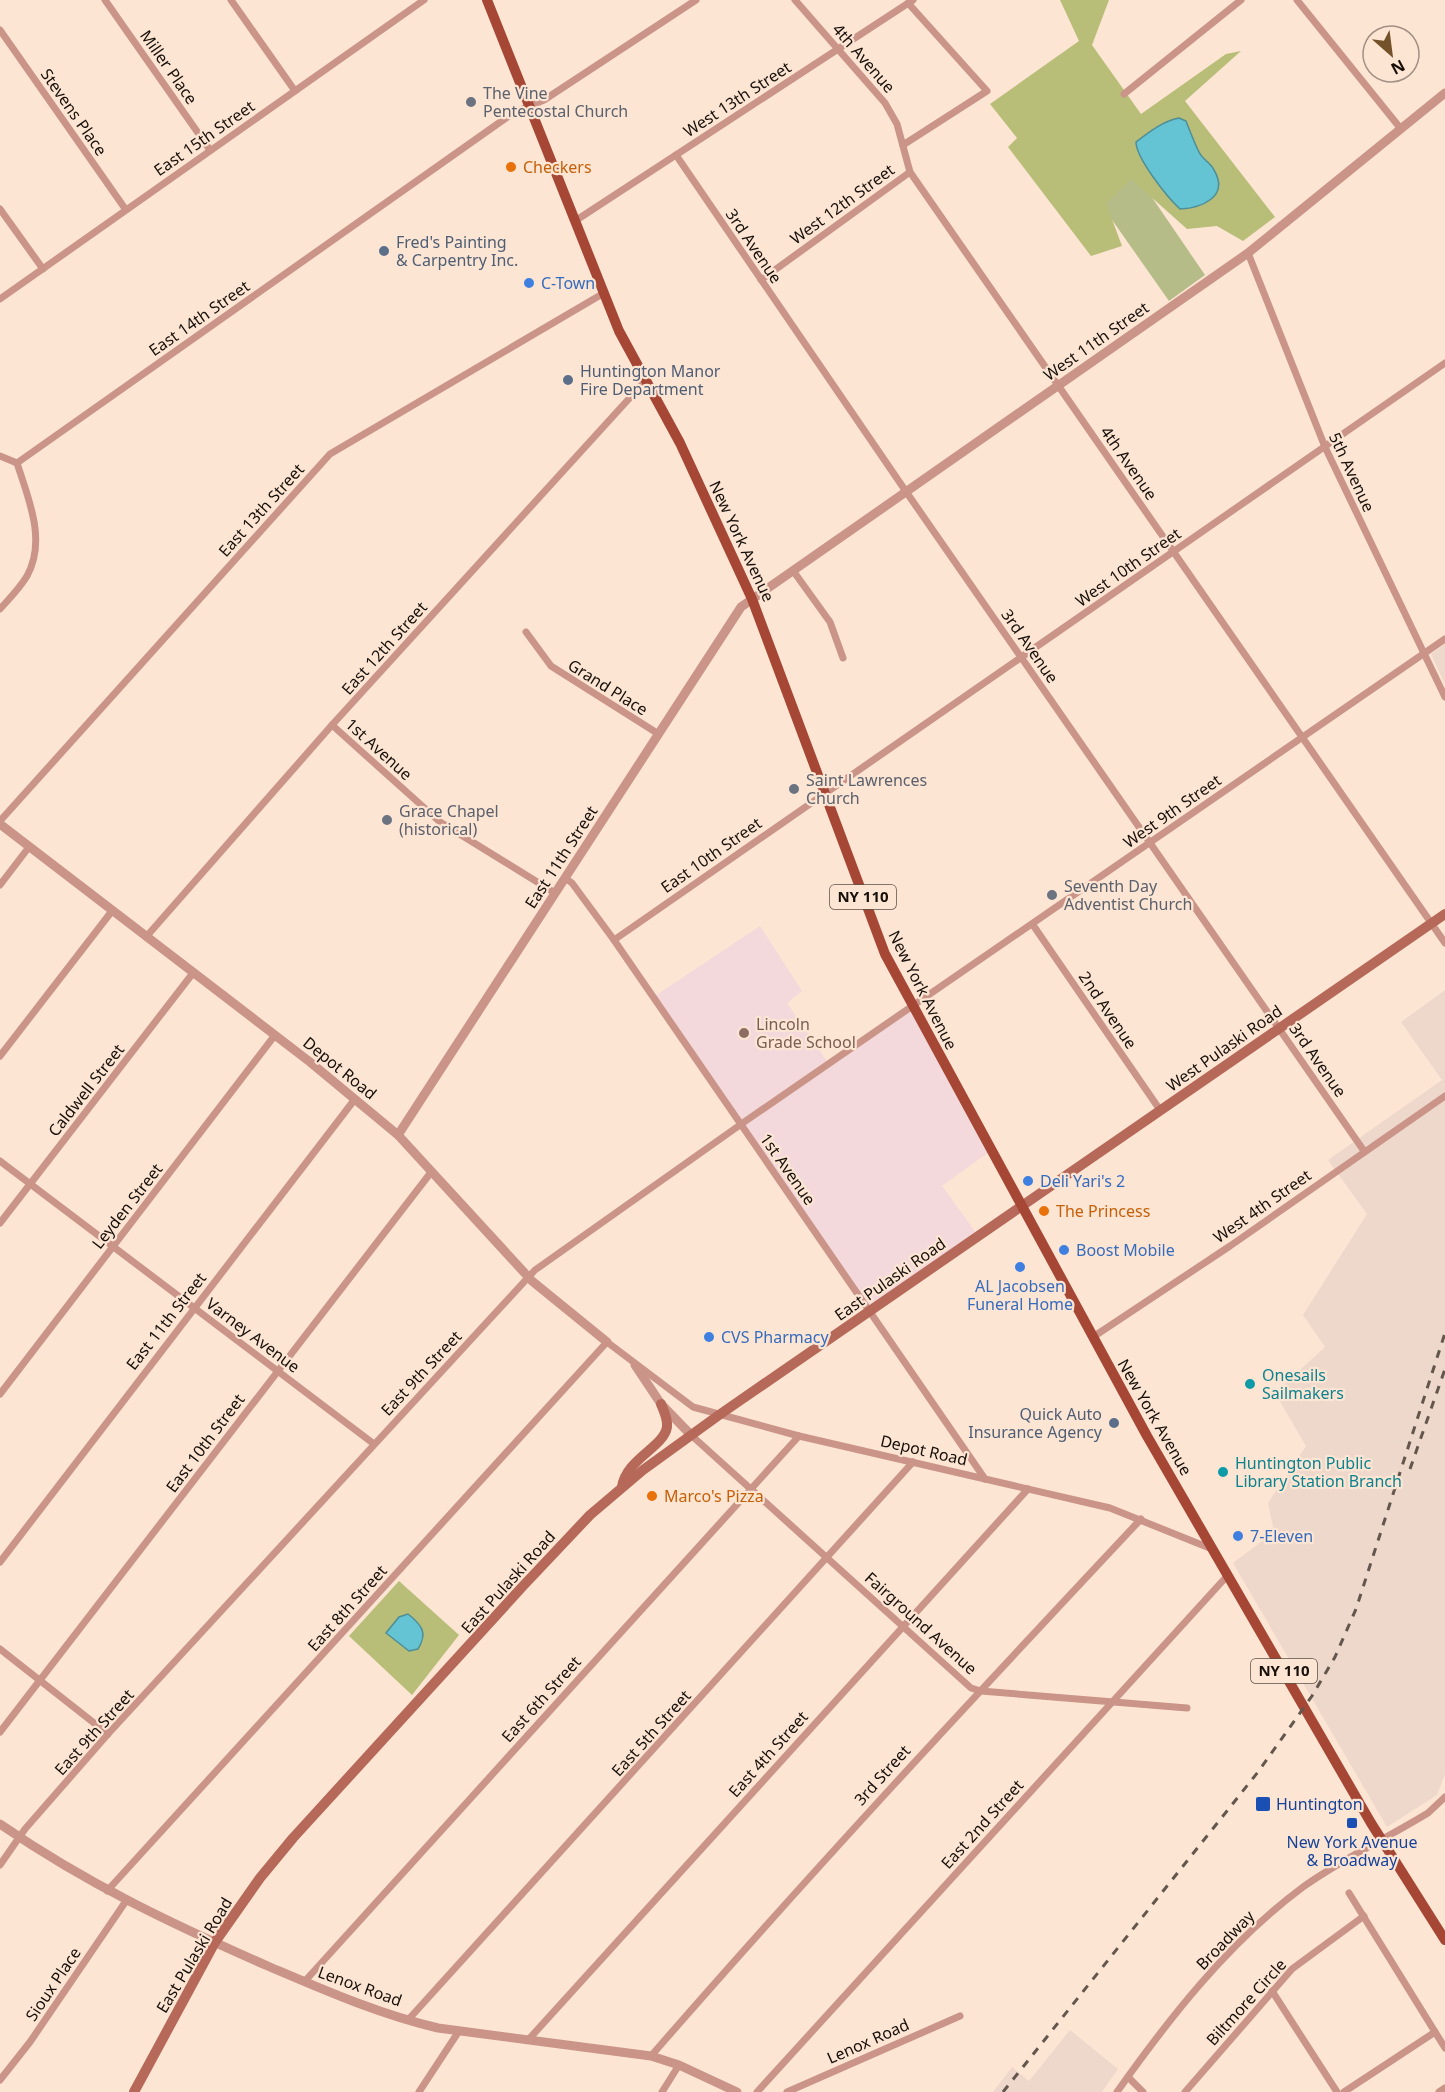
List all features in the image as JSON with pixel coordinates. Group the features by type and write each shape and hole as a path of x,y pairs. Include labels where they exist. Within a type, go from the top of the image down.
{"main road":[{"name":"New York Avenue","path":"487,0 619,331 680,442 753,599 885,954 1021,1207 1228,1575 1383,1840 1445,1940"},
{"name":"West Pulaski Road","path":"1021,1207 1445,914"},
{"name":"East Pulaski Road","path":"134,2092 215,1942 260,1878 293,1838 556,1550 622,1487 718,1415 1021,1207"},
{"path":"622,1487 624,1474 666,1432 667,1421 661,1404"}],"street":[{"name":"Miller Place","path":"105,0 210,150"},
{"path":"231,0 295,91"},
{"name":"East 15th Street","path":"0,298 424,0"},
{"name":"East 14th Street","path":"17,463 513,113 544,100 696,0"},
{"name":"4th Avenue","path":"795,0 892,114 910,172 1445,943"},
{"path":"1124,94 1241,0"},
{"path":"1297,0 1401,129"},
{"path":"903,145 987,91 911,2"},
{"name":"West 13th Street","path":"575,221 911,2"},
{"name":"Stevens Place","path":"0,30 126,210"},
{"name":"West 11th Street","path":"753,599 1248,253 1445,93"},
{"name":"3rd Avenue","path":"676,155 907,493 1364,1151"},
{"name":"West 12th Street","path":"761,280 910,172"},
{"path":"0,209 42,269"},
{"name":"5th Avenue","path":"1248,253 1325,447 1445,697"},
{"name":"East 13th Street","path":"0,822 330,454 604,293"},
{"name":"West 10th Street","path":"825,792 1445,363"},
{"name":"East 12th Street","path":"146,937 332,725 646,380"},
{"path":"0,456 17,463 34,519 34,556 27,577 0,609"},
{"path":"794,572 830,622 843,658"},
{"name":"East 11th Street","path":"398,1135 736,612 753,599"},
{"name":"Grand Place","path":"526,632 551,666 657,734"},
{"name":"West 9th Street","path":"914,1006 1445,639"},
{"name":"1st Avenue","path":"332,725 440,822 555,893"},
{"name":"East 10th Street","path":"614,940 825,792"},
{"name":"Depot Road","path":"0,822 29,847 275,1035 398,1135 528,1277 635,1365 693,1407 799,1436 1110,1508 1214,1549"},
{"path":"0,885 29,847"},
{"name":"1st Avenue","path":"565,878 572,883 614,940 985,1479"},
{"path":"0,1056 112,911"},
{"name":"2nd Avenue","path":"1033,925 1160,1110"},
{"name":"Caldwell Street","path":"0,1223 193,973"},
{"name":"East 9th Street","path":"0,1865 19,1838 108,1734 528,1277 541,1265 741,1124 914,1006"},
{"name":"Leyden Street","path":"0,1394 275,1035"},
{"name":"West 4th Street","path":"1093,1337 1230,1246 1445,1096"},
{"name":"East 11th Street","path":"0,1562 355,1099"},
{"name":"Varney Avenue","path":"0,1161 374,1444"},
{"name":"East 10th Street","path":"0,1732 432,1171"},
{"name":"East 8th Street","path":"107,1891 607,1342"},
{"name":"Depot Road","path":"635,1365 661,1404 691,1435"},
{"name":"Fairground Avenue","path":"691,1435 904,1625 971,1688 981,1691 1186,1708"},
{"name":"East 6th Street","path":"305,1981 799,1436"},
{"name":"East 5th Street","path":"408,2020 913,1462"},
{"name":"East 4th Street","path":"529,2039 1028,1488"},
{"name":"3rd Street","path":"651,2056 853,1827 969,1700 981,1691 1141,1519"},
{"name":"East 2nd Street","path":"757,2092 1228,1575"},
{"path":"0,1649 108,1734"},
{"name":"Broadway","path":"1117,2092 1182,2008 1246,1935 1305,1886 1428,1813 1445,1797"},
{"name":"Lenox Road","path":"0,1824 19,1838 126,1901 305,1981 408,2020 459,2031 651,2056 679,2065 737,2092"},
{"path":"1349,1893 1445,2048"},
{"name":"Sioux Place","path":"0,2080 30,2042 126,1901"},
{"name":"Biltmore Circle","path":"1185,2092 1292,1969 1364,1916"},
{"path":"1272,1991 1337,2092"},
{"name":"Lenox Road","path":"786,2092 960,2016"},
{"path":"419,2092 459,2031"},
{"path":"1344,2092 1435,2032"},
{"path":"662,2092 679,2065"},
{"path":"1128,2077 1143,2092"},
{"path":"1439,2092 1445,2088"}],"shaded area":[{"path":"1445,644 1445,684 1431,654"},
{"path":"760,926 802,991 787,1003 829,1064 913,1008 989,1152 942,1186 977,1234 871,1310 655,996"},
{"path":"1445,990 1445,1774 1437,1795 1387,1827 1233,1563 1274,1532 1268,1503 1306,1446 1275,1393 1325,1347 1303,1315 1367,1214 1328,1160 1442,1080 1401,1022"},
{"path":"1070,2030 1118,2069 1102,2092 993,2092 1012,2067 1029,2081"}],"green space":[{"path":"1060,0 1109,0 1092,45 1141,114 1226,54 1241,51 1185,101 1275,217 1243,241 1217,226 1187,229 1131,179 1106,203 1122,246 1091,256 1008,147 1017,138 990,104 1079,41","holes":["1170,120 1186,121 1199,153 1219,181 1214,195 1206,203 1180,209 1146,167 1136,142"]},
{"path":"1134,171 1205,275 1169,301 1096,197"},
{"path":"399,1581 459,1635 412,1695 349,1636"}],"water":[{"path":"1179,118 1186,121 1200,154 1213,168 1218,179 1216,194 1211,199 1196,206 1180,209 1146,167 1136,142 1162,124"},
{"path":"408,1614 420,1626 423,1634 418,1649 409,1651 386,1633 399,1617"}],"railway":[{"path":"1003,2092 1258,1772 1312,1696 1335,1657 1356,1609 1445,1333"},
{"path":"1410,1469 1445,1369"}],"place":[{"name":"The Vine Pentecostal Church","path":"471,102"},
{"name":"Checkers","path":"511,167"},
{"name":"Fred's Painting & Carpentry Inc.","path":"384,251"},
{"name":"C-Town","path":"529,283"},
{"name":"Huntington Manor Fire Department","path":"568,380"},
{"name":"Saint Lawrences Church","path":"794,789"},
{"name":"Grace Chapel (historical)","path":"387,820"},
{"name":"Seventh Day Adventist Church","path":"1052,895"},
{"name":"Lincoln Grade School","path":"744,1033"},
{"name":"Deli Yari's 2","path":"1028,1181"},
{"name":"The Princess","path":"1044,1211"},
{"name":"Boost Mobile","path":"1064,1250"},
{"name":"AL Jacobsen Funeral Home","path":"1020,1267"},
{"name":"CVS Pharmacy","path":"709,1337"},
{"name":"Onesails Sailmakers","path":"1250,1384"},
{"name":"Quick Auto Insurance Agency","path":"1114,1423"},
{"name":"Huntington Public Library Station Branch","path":"1223,1472"},
{"name":"Marco's Pizza","path":"652,1496"},
{"name":"7-Eleven","path":"1238,1536"},
{"name":"Huntington","path":"1263,1804"},
{"name":"New York Avenue & Broadway","path":"1352,1823"}]}
